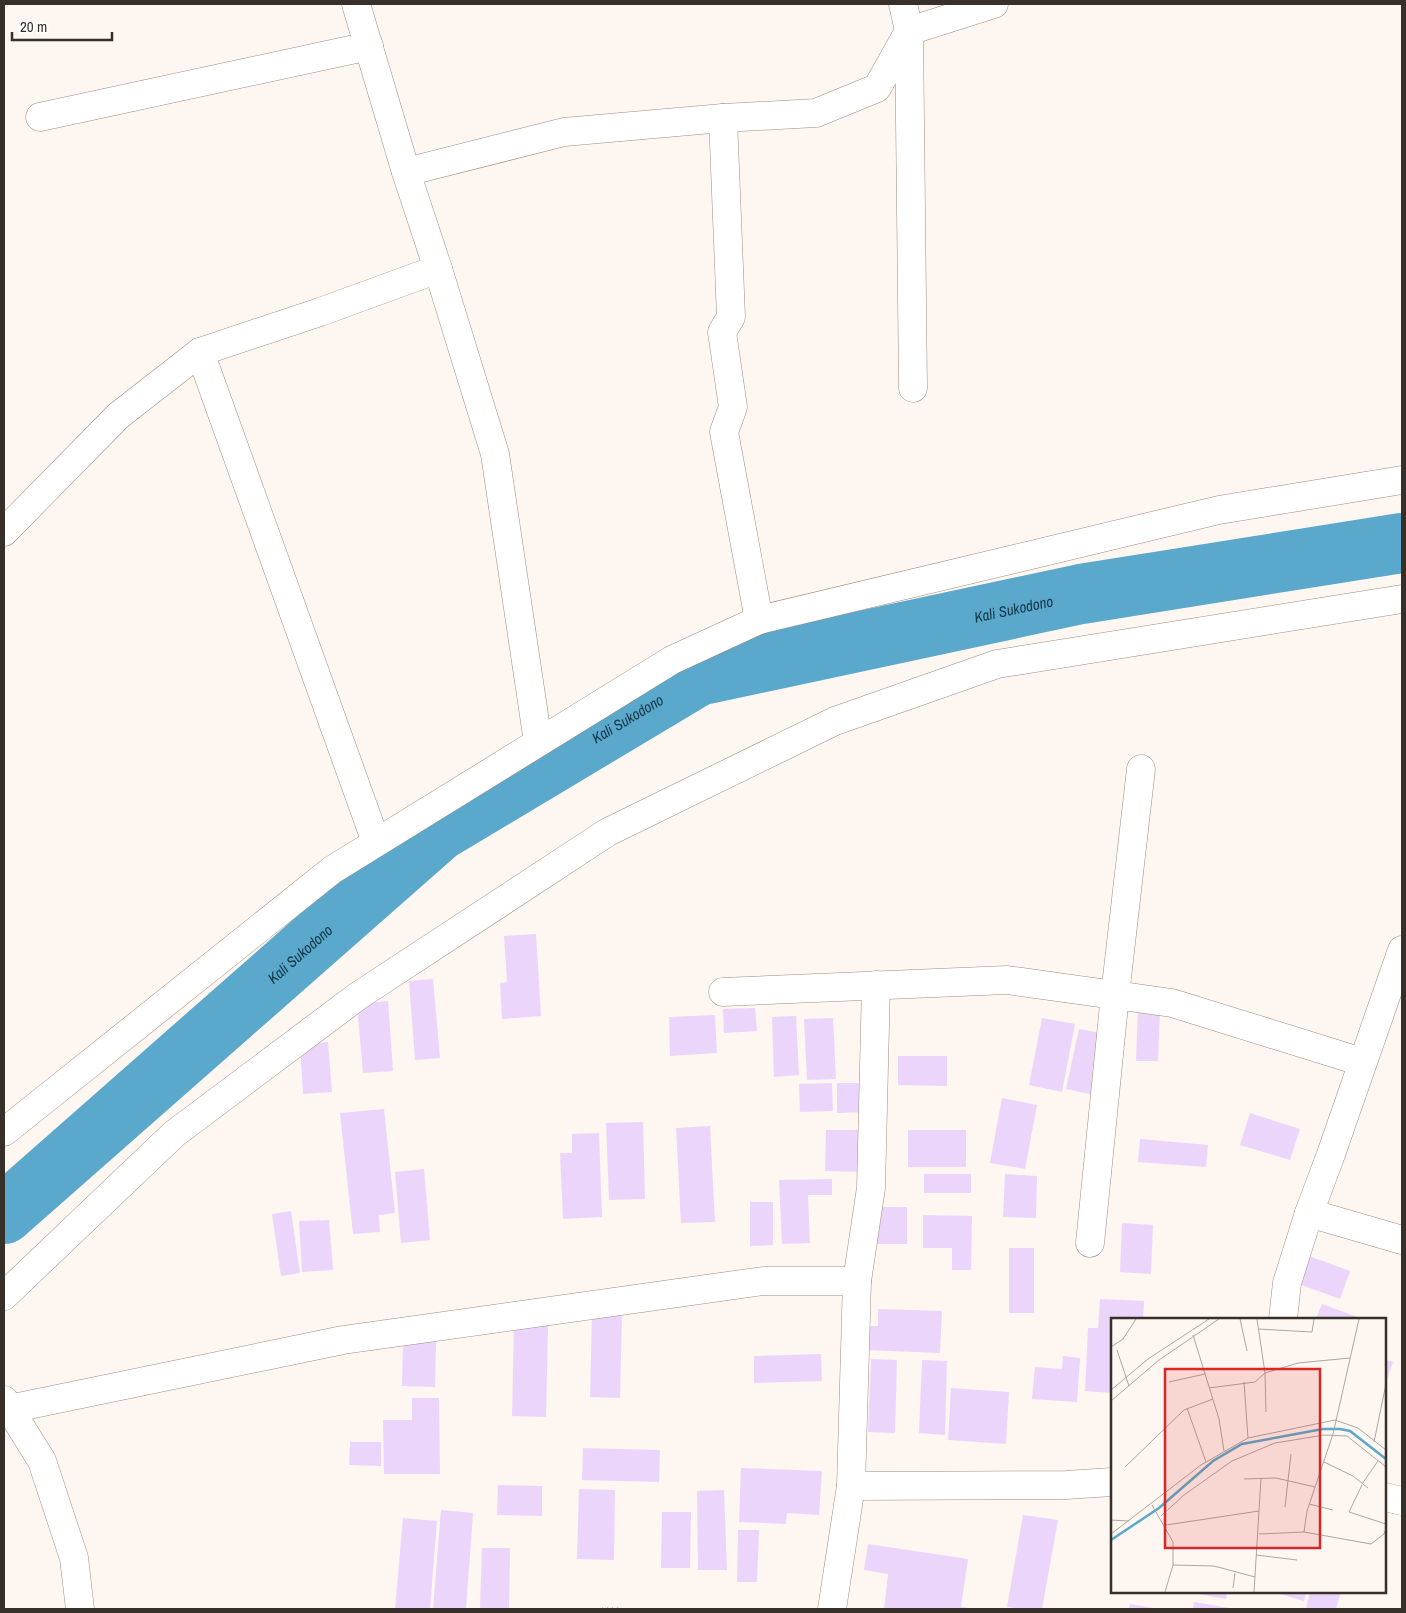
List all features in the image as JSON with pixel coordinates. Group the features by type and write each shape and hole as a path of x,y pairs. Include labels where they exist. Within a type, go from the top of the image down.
{"street":[{"path":"356,4 406,172 495,454 538,742"},
{"path":"904,4 909,31 913,388"},
{"path":"406,172 564,132 723,118 816,113 876,88 909,31 994,4"},
{"path":"40,117 369,46"},
{"path":"723,118 731,317 722,332 733,407 724,432 758,620"},
{"path":"4,532 118,416 200,352 320,312 438,269"},
{"path":"200,352 376,842"},
{"path":"4,1132 332,870 672,660 758,620 1218,510 1402,480"},
{"path":"4,1296 174,1134 358,996 608,832 835,721 997,664 1402,599"},
{"path":"1090,1243 1115,995 1141,769"},
{"path":"1283,1318 1287,1283 1308,1214 1330,1157 1402,950"},
{"path":"723,992 1007,980 1172,1003 1362,1062"},
{"path":"832,1609 851,1486 857,1281 870,1188 876,985"},
{"path":"1308,1214 1402,1240"},
{"path":"80,1609 74,1558 42,1462 6,1404 343,1340 763,1281 857,1281"},
{"path":"851,1486 1111,1482"},
{"path":"1386,1497 1402,1501"}],"path":[{"path":"602,1609 620,1609"}],"building":[{"path":"536,934 541,1016 502,1019 500,983 507,982 504,936"},
{"path":"433,979 440,1058 415,1060 409,981"},
{"path":"388,1001 393,1071 363,1073 357,1004"},
{"path":"755,1008 757,1031 724,1033 723,1009"},
{"path":"1138,1009 1160,1010 1158,1061 1136,1061"},
{"path":"715,1015 717,1053 670,1056 669,1017"},
{"path":"796,1016 799,1075 774,1077 772,1017"},
{"path":"833,1018 836,1079 807,1080 804,1019"},
{"path":"1042,1018 1075,1024 1062,1092 1029,1085"},
{"path":"1079,1029 1107,1034 1094,1095 1066,1089"},
{"path":"328,1042 332,1092 303,1094 300,1044"},
{"path":"898,1056 947,1056 947,1086 898,1085"},
{"path":"832,1083 833,1111 800,1112 799,1084"},
{"path":"837,1083 868,1083 868,1112 837,1113"},
{"path":"1002,1098 1037,1105 1025,1169 990,1163"},
{"path":"384,1109 395,1213 379,1215 380,1232 353,1234 340,1113"},
{"path":"1250,1113 1300,1129 1290,1160 1240,1145"},
{"path":"643,1122 645,1199 609,1200 606,1123"},
{"path":"710,1126 715,1222 681,1223 676,1128"},
{"path":"826,1130 867,1130 867,1172 825,1171"},
{"path":"908,1130 966,1130 966,1167 908,1167"},
{"path":"599,1133 602,1217 563,1219 560,1153 572,1153 572,1134"},
{"path":"1140,1139 1208,1145 1206,1167 1138,1162"},
{"path":"424,1169 430,1240 401,1243 395,1172"},
{"path":"924,1174 971,1174 971,1193 924,1193"},
{"path":"1005,1174 1037,1176 1036,1218 1003,1217"},
{"path":"832,1179 832,1195 808,1195 810,1243 782,1244 779,1180"},
{"path":"750,1202 773,1202 773,1245 750,1246"},
{"path":"875,1207 907,1207 907,1244 875,1244"},
{"path":"291,1211 300,1273 281,1276 272,1214"},
{"path":"923,1215 972,1216 971,1270 952,1270 952,1248 923,1248"},
{"path":"329,1220 333,1270 302,1272 299,1221"},
{"path":"1122,1223 1153,1225 1151,1274 1120,1272"},
{"path":"1009,1248 1034,1248 1034,1313 1009,1313"},
{"path":"1309,1256 1350,1271 1340,1299 1299,1284"},
{"path":"1100,1299 1144,1301 1143,1318 1111,1318 1111,1393 1085,1391 1088,1328 1098,1328"},
{"path":"1322,1304 1360,1318 1316,1318"},
{"path":"878,1309 942,1311 940,1353 864,1350 865,1326 878,1326"},
{"path":"592,1314 622,1314 620,1398 590,1397"},
{"path":"514,1325 548,1326 546,1417 512,1416"},
{"path":"403,1340 436,1340 435,1387 402,1386"},
{"path":"821,1354 822,1381 754,1383 754,1356"},
{"path":"1063,1356 1080,1358 1077,1402 1032,1399 1035,1367 1062,1369"},
{"path":"871,1359 897,1360 895,1433 868,1432"},
{"path":"922,1360 947,1361 945,1435 919,1433"},
{"path":"1386,1360 1393,1362 1386,1382"},
{"path":"951,1388 1009,1392 1006,1444 948,1440"},
{"path":"412,1398 439,1398 440,1474 384,1474 383,1420 412,1420"},
{"path":"350,1442 381,1442 381,1466 349,1465"},
{"path":"583,1448 660,1450 659,1482 582,1480"},
{"path":"741,1468 822,1471 819,1515 787,1513 786,1524 739,1522"},
{"path":"498,1485 542,1486 542,1516 497,1515"},
{"path":"579,1489 615,1490 614,1560 577,1559"},
{"path":"724,1490 727,1570 698,1570 697,1491"},
{"path":"441,1510 473,1513 466,1609 433,1609"},
{"path":"662,1512 691,1512 690,1568 661,1568"},
{"path":"1023,1515 1058,1520 1042,1609 1007,1607"},
{"path":"403,1518 437,1521 430,1609 395,1609"},
{"path":"738,1530 759,1530 757,1582 737,1582"},
{"path":"868,1544 968,1559 961,1607 969,1609 884,1609 888,1574 864,1570"},
{"path":"482,1548 510,1548 509,1609 480,1609"},
{"path":"1193,1593 1227,1593 1226,1599"},
{"path":"1277,1593 1306,1593 1304,1601"},
{"path":"1310,1593 1341,1593 1336,1609 1306,1609"},
{"path":"1194,1602 1230,1608 1230,1609 1193,1609"},
{"path":"1130,1604 1153,1608 1153,1609 1129,1609"}],"waterway":[{"name":"Kali Sukodono","path":"4,1214 439,831 698,676 1081,594 1402,543"}]}
